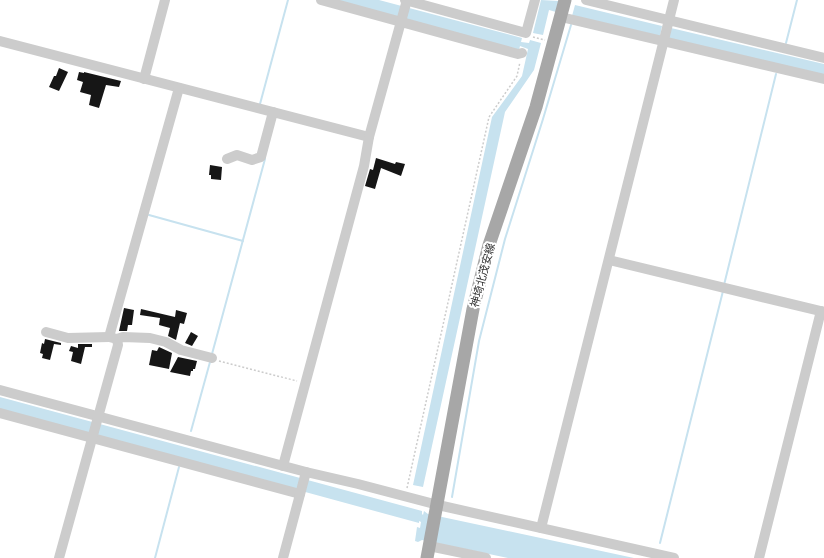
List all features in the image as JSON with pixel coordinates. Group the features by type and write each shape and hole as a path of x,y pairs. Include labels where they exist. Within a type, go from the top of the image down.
{"main road":[{"name":"神埼北茂安線","path":"428,552 473,309 489,245 536,107 565,0"}],"street":[{"path":"144,79 165,0"},
{"path":"321,0 405,8 526,33 535,0"},
{"path":"586,0 669,19 671,22 824,58"},
{"path":"541,528 674,0"},
{"path":"405,8 518,54 522,53"},
{"path":"283,466 405,8"},
{"path":"561,18 824,80"},
{"path":"0,41 370,137"},
{"path":"113,338 179,88"},
{"path":"227,159 237,155 252,160 261,157 273,112"},
{"path":"609,260 822,312 759,558"},
{"path":"46,332 68,338 150,338 166,342 181,350 212,358"},
{"path":"60,558 118,345 113,338"},
{"path":"0,390 97,418 306,472 406,496 437,509 541,528 674,558"},
{"path":"0,414 302,488"},
{"path":"283,558 306,472"},
{"path":"428,552 486,558"}],"path":[{"path":"527,35 546,40"},
{"path":"406,496 489,116 517,76 522,53"},
{"path":"212,358 296,381"}],"water":[{"path":"334,0 379,0 522,38 521,42 529,43 530,40 541,43 534,70 505,112 423,487 413,485 492,117 522,76 528,49 520,46 519,50"},
{"path":"541,0 559,1 556,12 549,10 543,35 533,33"},
{"path":"575,5 662,26 660,36 572,16"},
{"path":"671,28 824,64 824,75 668,38"},
{"path":"0,397 422,511 423,515 424,511 428,514 634,558 508,558 422,540 418,542 415,541 417,527 420,528 421,522 419,521 419,523 0,409"}],"building":[{"path":"59,68 68,72 59,91 49,87"},
{"path":"79,72 121,81 119,87 106,85 99,108 89,105 91,95 80,92 83,82 77,80"},
{"path":"376,158 395,164 396,162 405,164 401,176 381,168 375,189 365,186 370,169 373,170"},
{"path":"210,165 222,167 221,180 211,179 211,175 209,175"},
{"path":"124,308 134,310 132,325 128,325 127,331 119,331"},
{"path":"141,309 175,317 176,310 187,313 184,324 180,323 176,340 168,336 170,328 159,325 160,318 140,315"},
{"path":"191,332 198,336 192,346 185,343"},
{"path":"45,339 61,343 61,345 54,344 50,360 42,358 43,354 40,353 42,343 44,344"},
{"path":"78,344 92,344 92,347 85,347 81,364 71,361 73,352 69,351 71,346 78,348"},
{"path":"159,347 172,353 169,369 149,365 152,350 157,351"},
{"path":"178,357 197,361 195,369 191,371 190,376 170,372"}],"waterway":[{"path":"260,104 288,0"},
{"path":"786,43 797,0"},
{"path":"452,497 479,341 505,239 571,25"},
{"path":"724,285 776,74"},
{"path":"212,354 265,159"},
{"path":"149,215 243,241"},
{"path":"660,543 723,291"},
{"path":"191,431 210,362"},
{"path":"155,558 179,467"}]}
